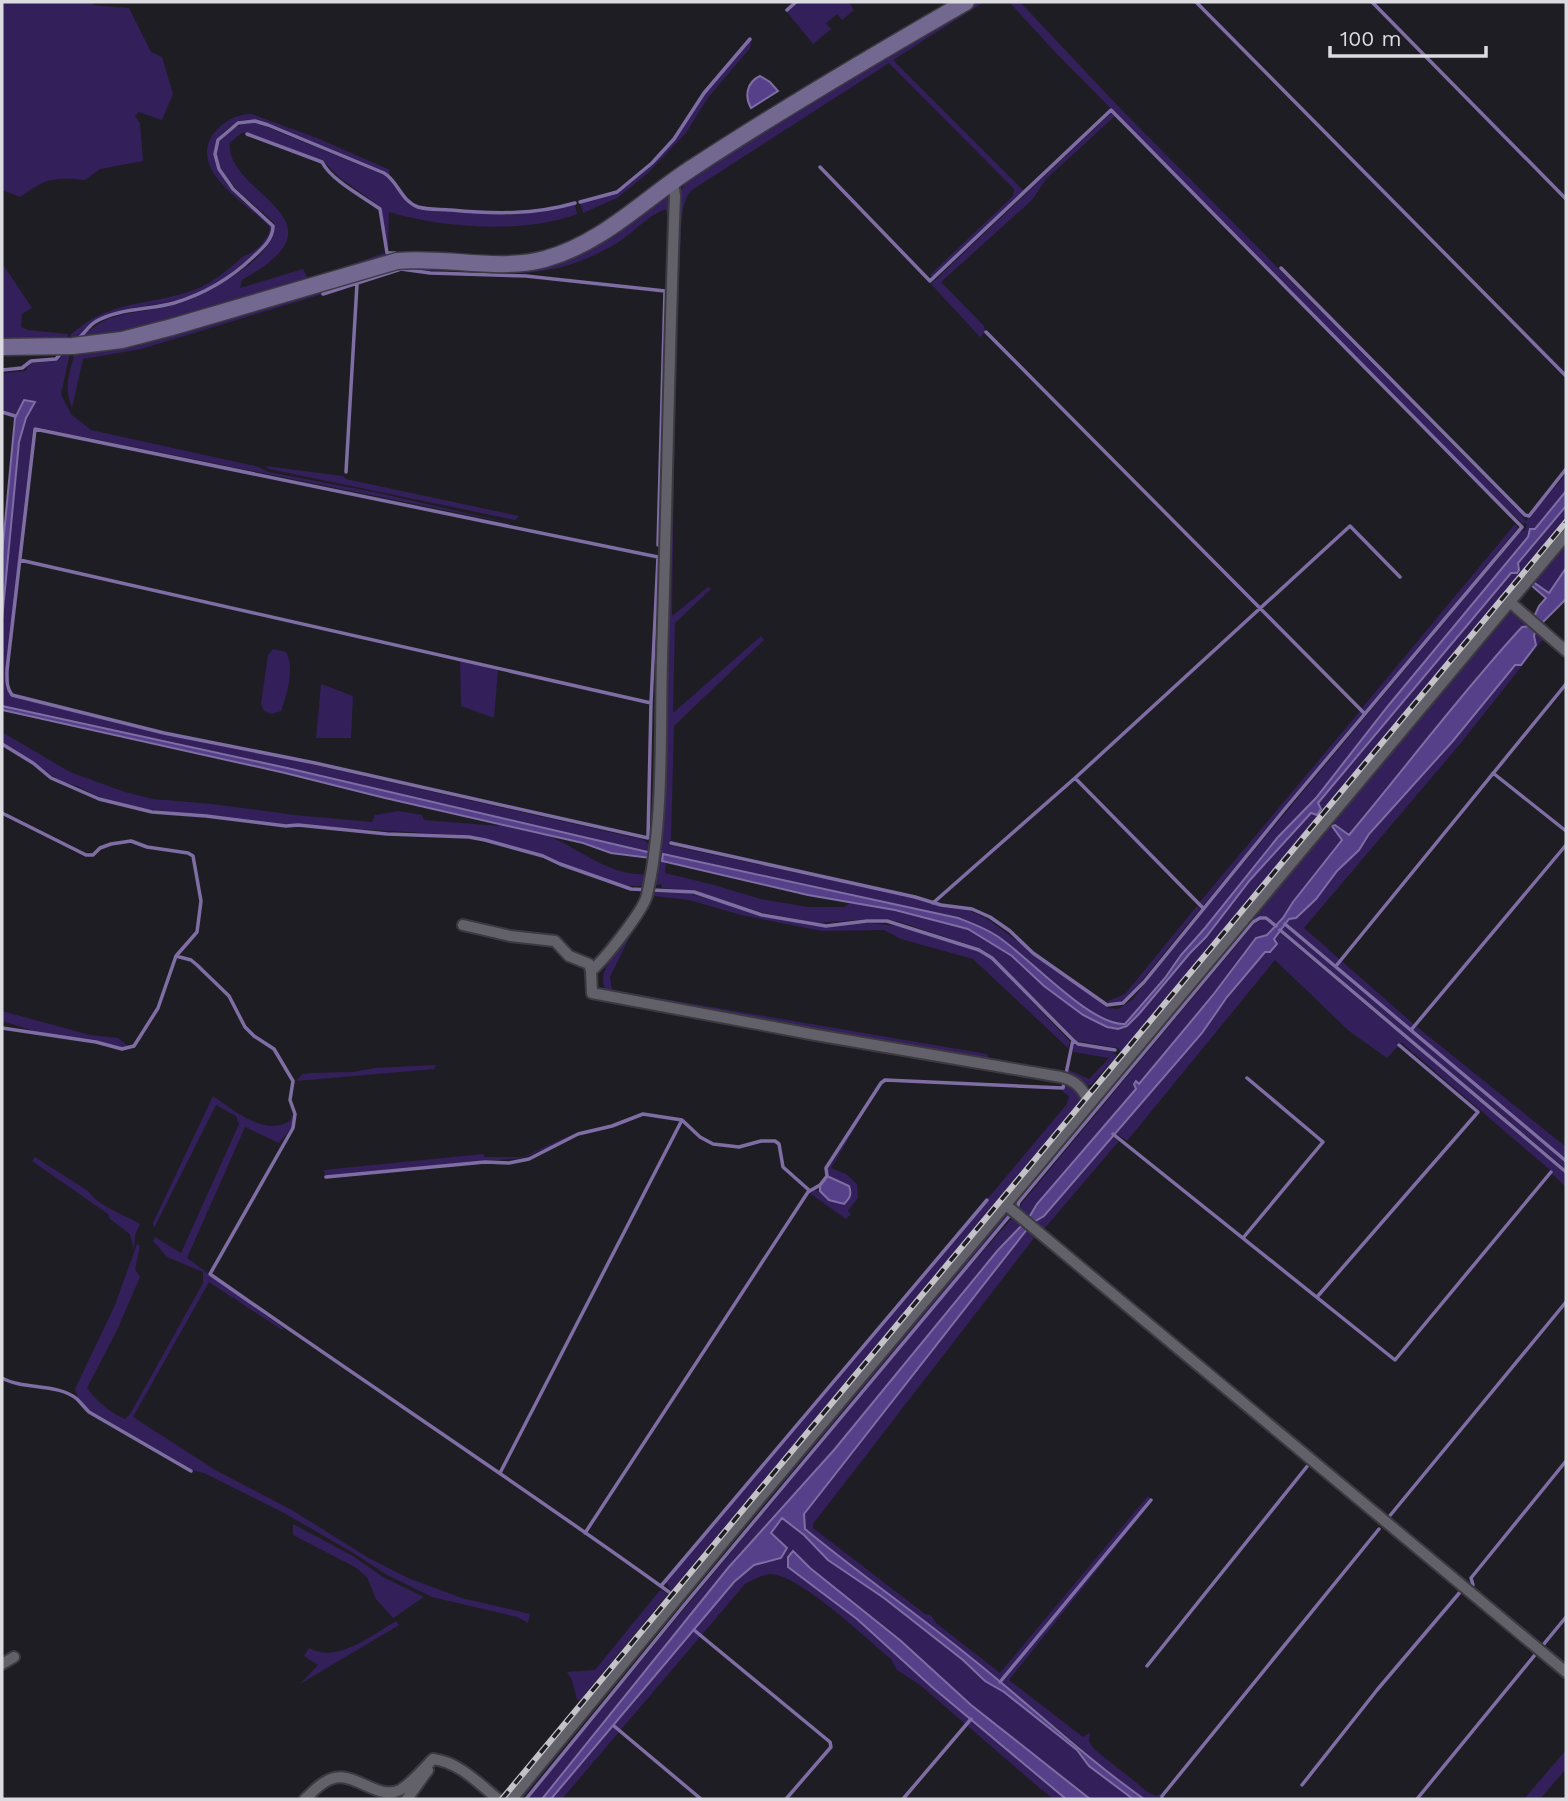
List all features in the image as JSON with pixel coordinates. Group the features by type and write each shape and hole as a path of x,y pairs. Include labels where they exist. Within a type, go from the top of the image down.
{"street":[{"path":"2,347 73,345 122,340 397,261 428,259 524,264 545,259 612,228 673,182 820,87 966,2"},
{"path":"591,971 602,961 647,898 656,848 675,196 673,182"},
{"path":"512,1799 1566,536"},
{"path":"1511,603 1566,651"},
{"path":"463,925 510,936 555,941 569,956 589,964 592,993 1061,1077 1078,1085 1090,1104"},
{"path":"1006,1205 1566,1672"},
{"path":"2,1664 14,1657"},
{"path":"305,1799 324,1782 335,1777 385,1793 400,1791 433,1759"},
{"path":"407,1799 423,1779 433,1759"},
{"path":"433,1759 447,1761 459,1768 498,1799"}],"shaded area":[{"path":"2,2 93,2 93,5 129,8 151,52 162,57 173,94 162,120 139,112 135,116 140,123 143,161 100,169 85,180 50,180 20,197 2,190"},
{"path":"799,2 849,2 854,10 842,20 837,14 826,23 831,29 813,44 787,12"},
{"path":"971,2 984,2 893,60 1024,191 932,278 930,275 1013,196 1014,189 889,63 692,190 687,196 681,227 675,391 672,616 708,587 711,589 675,623 673,713 761,636 764,640 674,726 671,839 668,845 971,911 989,920 1108,1008 1118,1009 1132,1000 1520,532 1525,530 1527,525 1485,488 1056,53 1009,2 1020,2 1117,105 1516,509 1522,511 1520,513 1526,521 1566,474 1566,491 1535,530 1527,533 1528,537 1388,706 1316,798 1125,1024 1111,1022 1095,1014 997,936 958,918 664,854 662,860 666,862 665,873 761,899 808,907 844,907 850,903 877,906 968,929 1012,956 1044,986 1083,1015 1118,1029 1127,1026 1206,937 1250,880 1311,813 1321,809 1318,804 1566,506 1566,520 1121,1053 1118,1048 1077,1041 982,949 897,921 869,919 818,923 764,913 694,891 662,888 661,884 652,886 680,191 691,176"},
{"path":"752,39 750,48 707,99 686,133 648,173 617,198 583,213 580,203 616,193 653,164 676,139 705,94"},
{"path":"760,76 778,91 751,108 748,90 752,82"},
{"path":"1111,113 1115,116 1046,179 1032,200 941,282 984,326 985,332 980,337 931,284"},
{"path":"251,114 317,138 390,170 389,174 256,120 236,123 218,139 214,148 215,159 230,188 272,225 269,238 264,245 228,275 198,293 174,301 117,312 92,324 82,334 110,318 174,305 202,294 236,274 265,249 273,236 274,223 231,183 217,158 218,145 227,134 244,124 257,123 384,175 408,201 419,208 512,215 575,205 577,214 533,224 483,226 433,222 389,212 388,251 381,207 340,178 323,161 247,132 240,134 230,143 233,159 242,173 281,213 288,227 286,242 274,258 242,280 240,288 303,269 308,279 384,253 386,255 422,251 511,257 544,251 586,233 586,238 539,258 431,256 135,333 70,338 71,334 85,323 106,312 201,287 263,242 270,230 269,226 224,186 208,160 208,147 214,133 235,117"},
{"path":"668,194 671,196 663,548 660,548 670,231 666,209 653,215 617,243 572,264 511,273 400,268 141,349 83,359 72,408 69,400 69,373 75,351 384,267 520,267 606,237"},
{"path":"2,263 32,308 22,314 21,327 68,334 66,344 2,344"},
{"path":"69,349 61,394 71,414 91,430 259,467 268,472 374,492 514,524 35,427 6,673 5,684 10,695 162,734 297,761 639,839 647,843 652,853 287,768 2,706 2,620 19,442 34,403 24,400 16,415 2,410 2,373 25,371 31,363 57,361"},
{"path":"24,400 35,402 26,418 19,442 2,620 2,555 15,418"},
{"path":"265,466 343,476 346,479 519,516 515,520"},
{"path":"1566,491 1566,506 1518,563 1517,573 1511,573 1318,803 1321,809 1317,815 1311,813 1250,880 1206,937 1127,1026 1118,1029 1107,1027 1083,1015 1044,986 1012,956 968,929 895,910 808,895 662,861 663,854 958,918 997,936 1095,1014 1111,1022 1125,1024 1278,837 1316,798 1388,706 1528,537 1530,529 1535,529"},
{"path":"1515,524 1518,528 1365,712 1362,708"},
{"path":"1566,542 1566,568 1549,593 1533,582"},
{"path":"1566,568 1566,599 1540,625 1533,619 1546,598 1531,585 1533,582 1549,593"},
{"path":"1514,612 1531,626 1522,628 1482,670 1349,836 1335,825 1335,818 1510,613"},
{"path":"1531,626 1535,632 1536,645 1521,665 1515,665 1452,742 1369,834 1359,850 1337,871 1316,899 1296,918 1289,919 1274,939 1277,944 1270,952 1265,952 1227,997 1202,1033 1044,1216 1032,1223 1028,1219 1037,1204 1136,1089 1136,1081 1139,1084 1256,938 1267,935 1283,918 1342,840 1332,826 1335,825 1349,835 1499,652 1522,627"},
{"path":"1535,632 1544,638 1460,744 1304,928 1417,1027 1566,1147 1566,1159 1286,923 1316,899 1337,871 1359,850 1369,834 1452,742 1515,665 1521,664"},
{"path":"273,649 286,652 290,673 281,711 271,714 264,711 261,704 268,655"},
{"path":"460,661 498,670 494,718 461,706"},
{"path":"321,684 353,696 351,738 316,738"},
{"path":"2,706 287,768 652,853 650,858 611,853 583,843 285,773 2,710"},
{"path":"1360,711 1363,713 1203,906 1199,903"},
{"path":"2,732 70,772 153,799 372,822 375,815 398,811 422,815 424,820 498,826 500,823 547,835 610,868 648,874 646,886 628,886 545,855 474,836 277,824 147,809 99,797 62,782 2,742"},
{"path":"1327,826 1332,826 1343,840 1277,925 1266,916 1252,921 1015,1206 1014,1200"},
{"path":"653,892 688,893 758,914 816,926 869,923 898,926 978,951 991,959 1065,1036 1070,1042 1068,1048 973,959 901,939 884,930 822,931 741,915 689,900 653,896"},
{"path":"1197,906 1200,909 1127,999 1115,1004 1106,1002 1125,994"},
{"path":"1266,920 1275,927 1267,936 1256,938 1139,1085 1136,1081 1136,1089 1028,1219 1018,1210 1022,1203 1255,923"},
{"path":"1284,925 1566,1163 1566,1169 1281,929"},
{"path":"1279,932 1566,1174 1566,1187 1550,1170 1402,1043 1396,1043 1399,1045 1387,1058 1349,1031 1275,960 1127,1141 1114,1132 1173,1067 1265,952 1270,952 1277,944 1273,939"},
{"path":"631,934 610,977 612,990 987,1054 989,1059 985,1061 607,992 603,977 605,970"},
{"path":"2,1011 90,1035 118,1038 128,1046 123,1048 96,1040 40,1033 2,1021"},
{"path":"1074,1044 1108,1050 1117,1056 1091,1085 1085,1085 1067,1075 1069,1070 1089,1079 1109,1058 1073,1052"},
{"path":"436,1065 434,1069 296,1081 303,1074 310,1073"},
{"path":"1067,1082 1083,1099 671,1591 666,1582 1067,1104 1069,1096 1062,1091"},
{"path":"213,1096 260,1124 280,1125 290,1121 293,1113 292,1127 279,1143 245,1127 187,1258 283,1328 282,1330 209,1282 133,1417 217,1471 292,1510 367,1557 408,1578 462,1598 530,1614 528,1623 517,1617 432,1597 387,1575 286,1514 195,1471 89,1410 78,1398 75,1389 115,1305 137,1244 140,1246 135,1269 140,1277 87,1388 99,1402 114,1413 125,1419 130,1414 203,1283 203,1272 167,1257 153,1241 155,1237 181,1253 239,1124 236,1116 216,1105 154,1228 153,1223"},
{"path":"869,1104 831,1168 846,1174 857,1184 858,1198 848,1211 851,1214 846,1219 811,1194 814,1190 820,1191 829,1200 844,1204 849,1199 849,1186 827,1176 828,1169"},
{"path":"575,1133 553,1146 522,1158 325,1176 324,1170 483,1154 485,1157 523,1157"},
{"path":"1112,1135 1119,1141 1044,1229 1090,1268 1032,1223 1044,1216"},
{"path":"35,1157 88,1191 105,1206 140,1224 135,1235 134,1250 130,1234 110,1219 108,1214 32,1161"},
{"path":"827,1176 849,1186 850,1196 844,1204 829,1200 820,1191 820,1185"},
{"path":"1005,1210 1011,1212 684,1600 522,1799 516,1799"},
{"path":"1014,1216 1023,1224 998,1250 834,1450 728,1568 542,1799 527,1799 929,1313"},
{"path":"1023,1224 1028,1228 804,1514 805,1529 950,1641 1144,1799 1133,1799 1089,1766 1077,1750 1004,1692 985,1681 963,1660 884,1598 828,1560 804,1535 782,1518 771,1533 787,1548 781,1558 754,1565 734,1582 551,1799 542,1799 728,1568 834,1450 998,1250"},
{"path":"1028,1228 1035,1235 1034,1238 813,1524 813,1528 925,1614 931,1615 936,1623 1000,1673 1148,1496 1153,1500 1009,1680 1083,1737 1090,1732 1089,1741 1094,1749 1149,1793 1156,1796 1160,1794 1164,1799 1144,1799 1100,1768 1081,1748 970,1657 859,1574 805,1529 804,1514"},
{"path":"782,1518 804,1535 828,1560 884,1598 963,1660 985,1681 1004,1692 1077,1750 1089,1766 1133,1799 1090,1799 971,1705 901,1641 810,1568 793,1551 788,1567 857,1619 932,1687 1066,1799 1054,1799 1042,1790 920,1685 897,1670 891,1659 815,1595 782,1577 770,1574 745,1584 562,1799 551,1799 734,1582 754,1565 781,1558 771,1533"},
{"path":"293,1524 353,1556 383,1577 424,1597 393,1618 376,1599 367,1577 355,1567 293,1535"},
{"path":"793,1551 810,1568 901,1641 971,1705 1090,1799 1066,1799 932,1687 857,1619 788,1567 788,1557"},
{"path":"660,1590 668,1594 580,1700 577,1700 567,1672 595,1670"},
{"path":"396,1621 399,1625 300,1684 318,1665 304,1656 309,1648 320,1652 343,1650"},
{"path":"1566,1750 1566,1769 1540,1799 1524,1799"}],"waterway":[{"path":"787,10 796,2"},
{"path":"1196,2 1566,376"},
{"path":"1372,2 1566,199"},
{"path":"580,202 617,192 652,163 674,139 704,93 750,39"},
{"path":"671,843 941,905 972,909 1010,931 1033,953 1107,1005 1123,1003 1144,982 1284,810 1522,527 1111,110 930,281 820,167"},
{"path":"80,337 93,323 104,317 174,303 206,290 236,272 267,243 273,226 233,189 219,169 215,154 218,140 238,123 255,121 268,125 384,173 407,200 422,208 513,212 544,210 575,203"},
{"path":"247,134 322,162 340,182 380,209 387,253 395,253"},
{"path":"1281,268 1525,515 1529,516 1566,469"},
{"path":"323,294 401,269 430,273 526,276 665,291 658,545"},
{"path":"346,472 357,284"},
{"path":"986,332 1364,713"},
{"path":"2,370 22,368 31,361 56,359 62,352"},
{"path":"2,412 15,416"},
{"path":"20,560 651,703 648,838 315,763 164,733 12,695 8,686 7,670 35,429 658,557"},
{"path":"933,903 1075,778 1350,526 1400,577"},
{"path":"651,703 658,557"},
{"path":"1336,966 1566,684"},
{"path":"2,744 51,778 99,799 152,812 387,834 469,837 543,856 631,889 694,892 762,915 826,926 887,921 979,950 992,958 1078,1044 1115,1050"},
{"path":"1493,773 1566,831"},
{"path":"1075,778 1203,908"},
{"path":"2,813 86,855 93,855 100,848 111,844 131,841 147,847 188,853 193,856 201,901 197,932 176,956 158,1008 134,1046 122,1049 96,1042 2,1028"},
{"path":"1411,1030 1566,845"},
{"path":"1017,1208 1019,1202 1253,922 1266,918 1276,926"},
{"path":"1285,924 1566,1161"},
{"path":"1280,930 1566,1172"},
{"path":"176,956 191,960 229,996 245,1027 274,1049 293,1081 290,1100 295,1114 293,1128 210,1274 669,1592"},
{"path":"585,1533 808,1192 820,1185 827,1176 826,1168 881,1083 885,1080 1063,1088 1073,1040"},
{"path":"1317,1297 1478,1112 1399,1045"},
{"path":"1243,1238 1323,1142 1247,1078"},
{"path":"326,1177 485,1162 509,1163 529,1159 578,1134 612,1126 643,1114 682,1120 700,1137 713,1144 739,1147 761,1141 775,1141 779,1144 783,1167 810,1191"},
{"path":"500,1473 682,1120"},
{"path":"1113,1134 1395,1360 1551,1172"},
{"path":"661,1586 987,1200"},
{"path":"526,1799 1011,1214"},
{"path":"1388,1518 1566,1302"},
{"path":"2,1378 69,1394 89,1412 191,1471"},
{"path":"1470,1588 1473,1585 1471,1578 1566,1461"},
{"path":"1147,1666 1309,1464"},
{"path":"1000,1682 1151,1500"},
{"path":"1162,1799 1379,1529"},
{"path":"1302,1785 1377,1690 1461,1591"},
{"path":"1417,1799 1566,1617"},
{"path":"694,1630 830,1742 831,1747 786,1799"},
{"path":"903,1799 971,1719"},
{"path":"614,1726 701,1799"}],"railway":[{"path":"502,1799 1566,522"}]}
